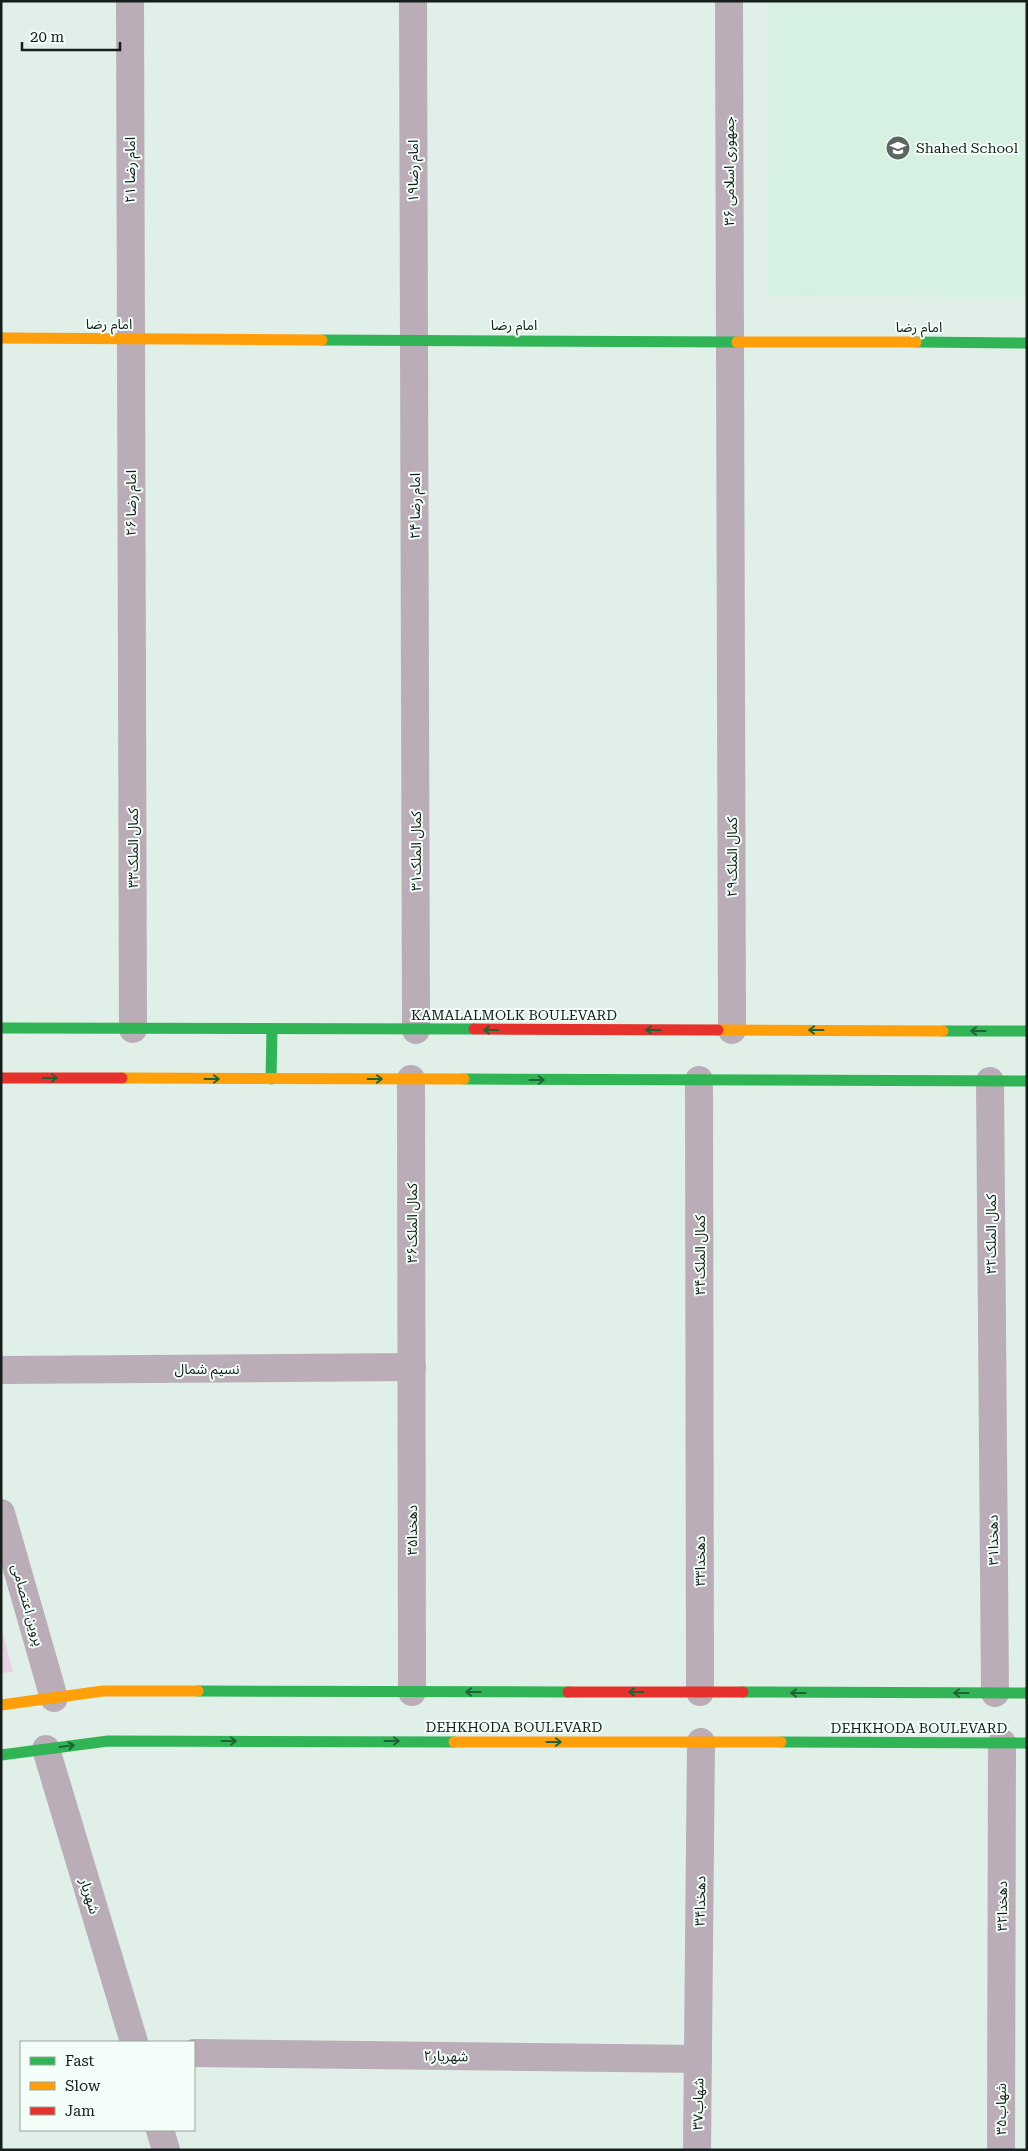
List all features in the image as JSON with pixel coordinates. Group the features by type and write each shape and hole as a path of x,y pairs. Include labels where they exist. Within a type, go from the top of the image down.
{"street":[{"name":"امام رضا ۲۱","path":"130,1 131,339"},
{"name":"امام رضا۱۹","path":"413,1 414,340"},
{"name":"جمهوری اسلامی ۳۶","path":"729,1 731,685"},
{"name":"امام رضا","path":"1,338 1027,343"},
{"name":"امام رضا ۲۶","path":"131,339 132,666"},
{"name":"امام رضا ۲۴","path":"414,340 415,672"},
{"name":"کمال الملک۳۳","path":"132,666 133,1029"},
{"name":"کمال الملک۳۱","path":"415,672 416,1030"},
{"name":"کمال الملک۲۹","path":"731,685 732,1030"},
{"name":"KAMALALMOLK BOULEVARD","path":"1,1028 1027,1031"},
{"path":"271,1079 272,1029"},
{"path":"1,1078 1027,1081"},
{"name":"کمال الملک۳۶","path":"411,1079 412,1368"},
{"name":"کمال الملک۳۴","path":"699,1080 700,1429"},
{"name":"کمال الملک۳۲","path":"990,1081 992,1387"},
{"name":"نسیم شمال","path":"1,1370 412,1368"},
{"name":"دهخدا۳۵","path":"412,1368 412,1692"},
{"name":"دهخدا۳۱","path":"992,1387 995,1693"},
{"name":"دهخدا۳۳","path":"700,1429 700,1692"},
{"name":"پروین اعتصامی","path":"1,1512 54,1698"},
{"path":"1,1705 103,1691 1027,1693"},
{"name":"DEHKHODA BOULEVARD","path":"1,1755 108,1741 1014,1743"},
{"name":"دهخدا۳۴","path":"698,2059 701,1742"},
{"name":"دهخدا۳۲","path":"1001,2068 1014,1743"},
{"name":"شهریار","path":"46,1749 134,2041"},
{"name":"شهریار۲","path":"195,2053 698,2059"},
{"name":"شهاب۳۷","path":"697,2150 698,2059"},
{"name":"شهاب۳۵","path":"1001,2068 1001,2150"},
{"path":"160,2131 166,2150"}],"shaded area":[{"name":"Shahed School","path":"769,1 1027,1 1027,297 768,295"},
{"path":"1,1627 13,1672 1,1673"}],"traffic: fast":[{"path":"322,340 737,342"},
{"path":"916,342 1027,343"},
{"path":"1,1028 474,1029"},
{"path":"271,1079 272,1029"},
{"path":"943,1031 1027,1031"},
{"path":"464,1079 1027,1081"},
{"path":"198,1691 568,1692"},
{"path":"743,1692 1027,1693"},
{"path":"1,1755 108,1741 454,1742"},
{"path":"781,1742 1027,1743"}],"traffic: slow":[{"path":"1,338 322,340"},
{"path":"737,342 916,342"},
{"path":"718,1030 943,1031"},
{"path":"122,1078 464,1079"},
{"path":"1,1705 103,1691 198,1691"},
{"path":"454,1742 781,1742"}],"traffic: jam":[{"path":"474,1029 718,1030"},
{"path":"1,1078 122,1078"},
{"path":"568,1692 743,1692"}],"place":[{"name":"Shahed School","path":"898,148"}]}
